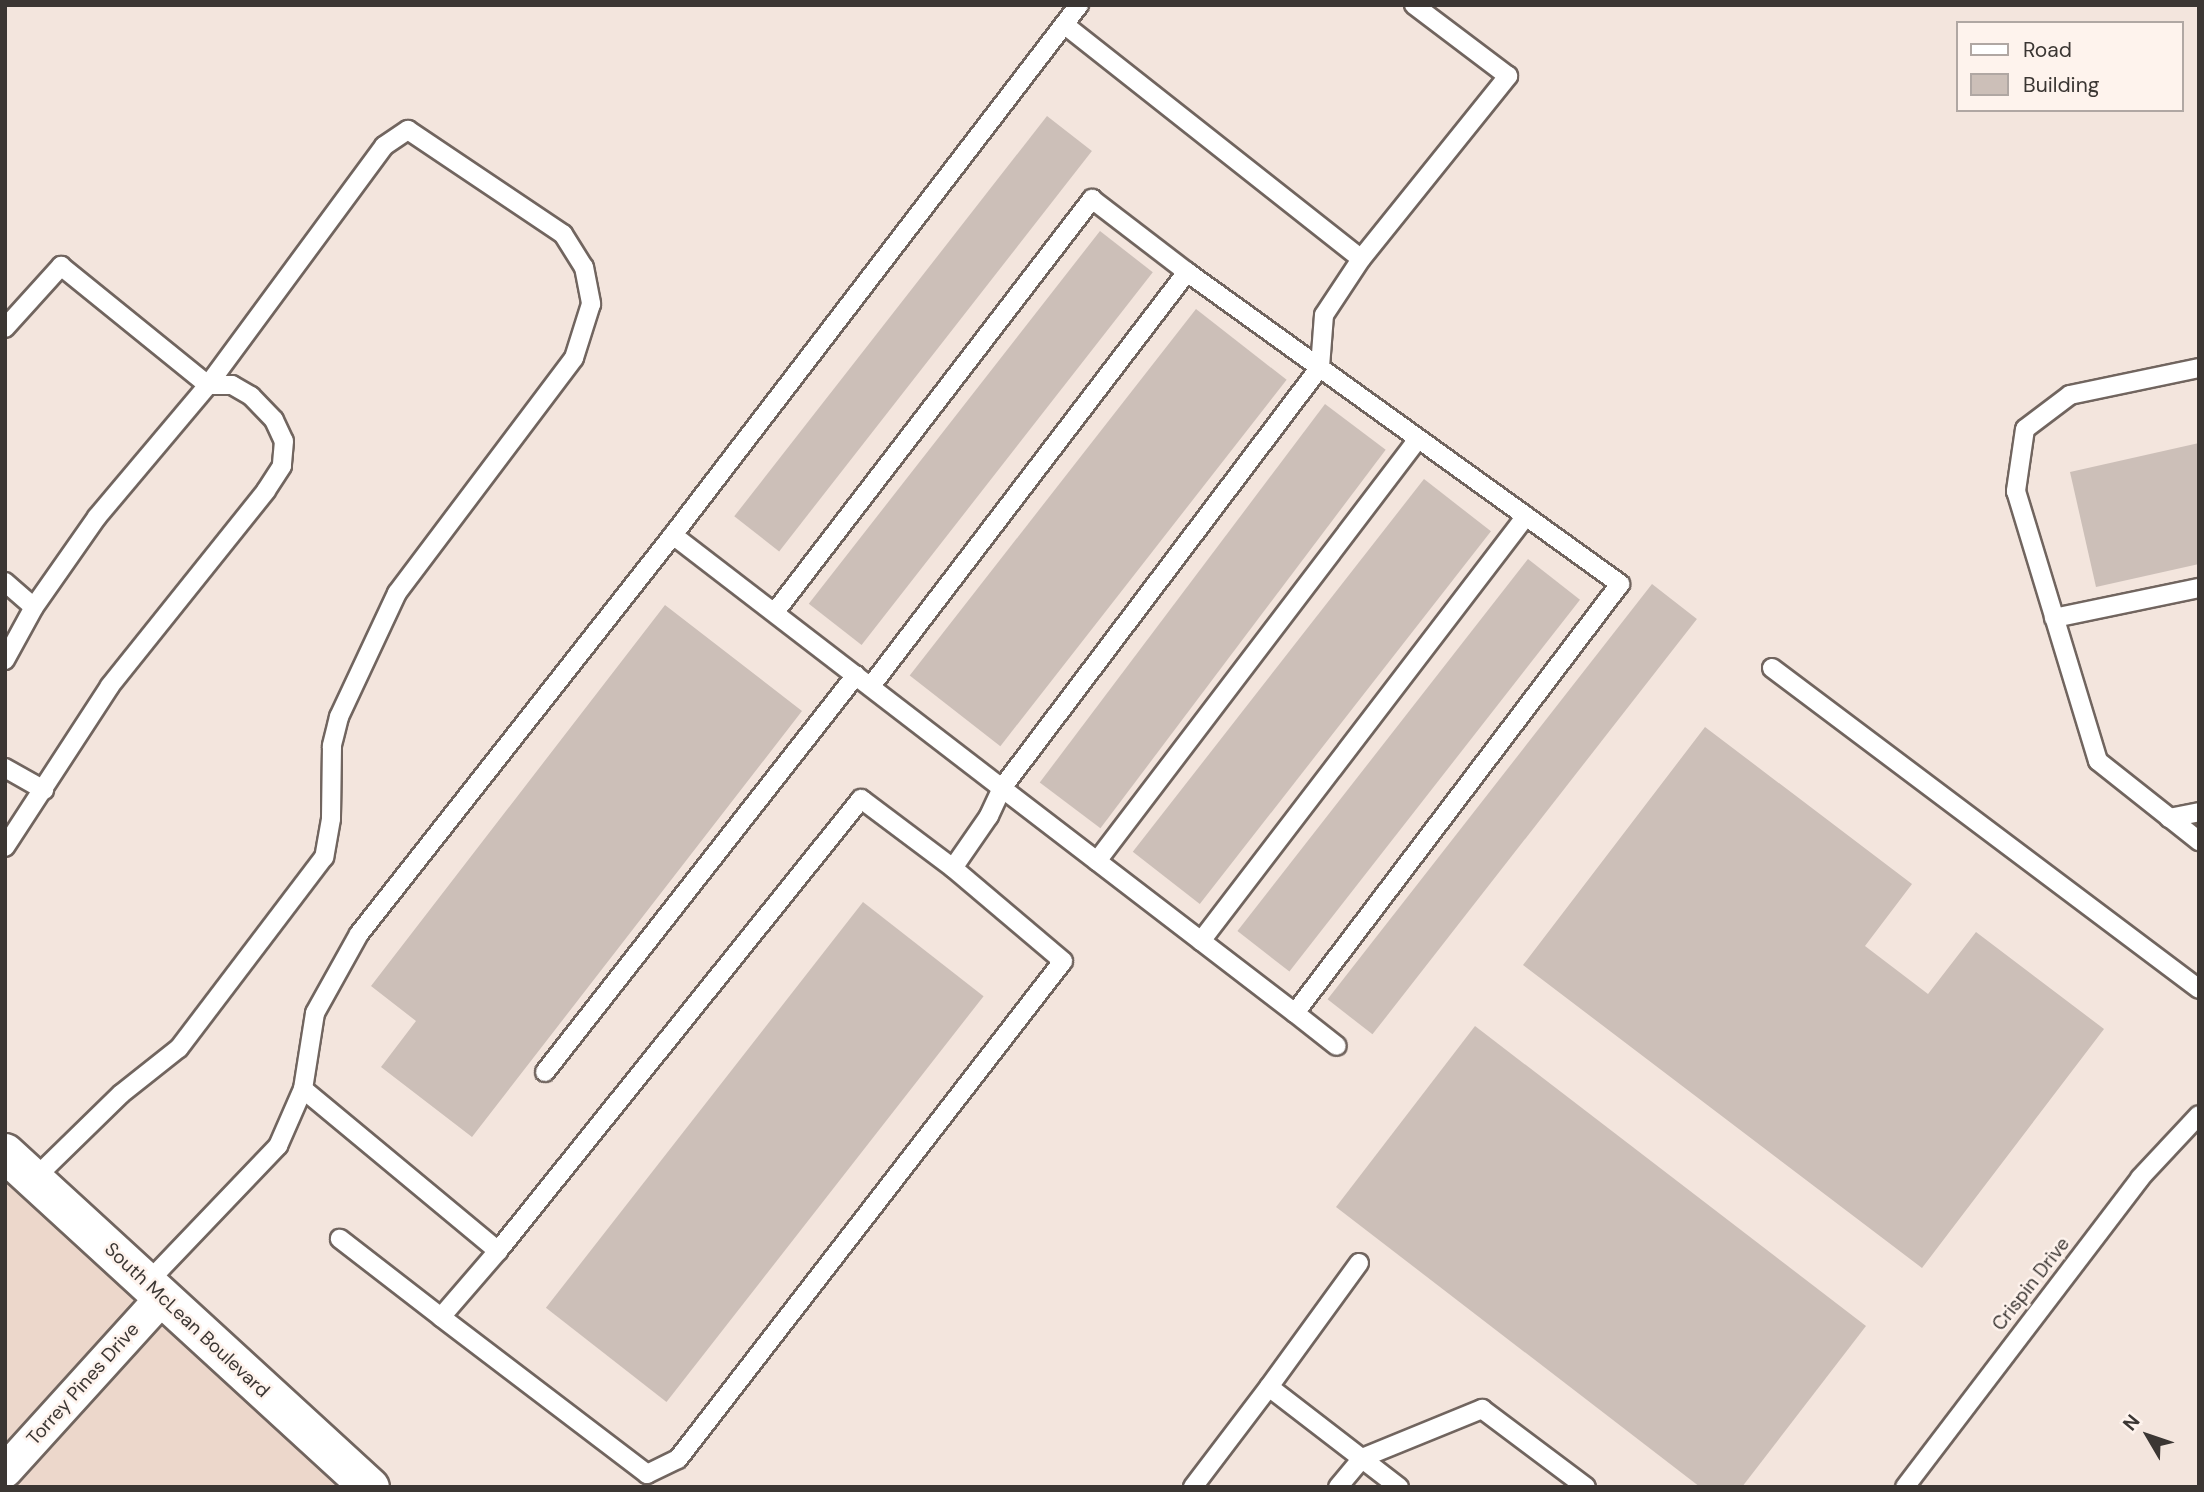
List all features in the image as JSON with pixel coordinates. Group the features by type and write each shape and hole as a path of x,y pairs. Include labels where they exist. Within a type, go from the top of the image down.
{"main road":[{"name":"South McLean Boulevard","path":"5,1153 370,1487"}],"street":[{"name":"Torrey Pines Drive","path":"5,1470 154,1290"}],"lane":[{"path":"154,1290 278,1146 303,1089 315,1013 359,934 673,536 1079,5"},
{"path":"953,868 989,816 1002,788 1320,367 1324,315 1361,259 1508,76 1413,5"},
{"path":"1065,25 1361,259"},
{"path":"5,660 34,607 97,517 208,385 384,146 408,131 563,234 584,267 591,304 574,358 397,593 362,662 332,746 331,820 324,857 179,1048 121,1094 34,1179"},
{"path":"775,612 1092,199 1187,272 1620,584 1295,1013"},
{"path":"5,328 61,266 208,385 232,385 264,406 284,441 282,466 110,687 5,847"},
{"path":"871,686 1187,272"},
{"path":"2199,368 2070,396 2025,429 2015,491 2098,761 2199,841"},
{"path":"1097,861 1418,439"},
{"path":"1201,941 1526,516"},
{"path":"673,536 1337,1046"},
{"path":"5,582 34,607"},
{"path":"2054,618 2199,588"},
{"path":"1772,668 2199,989"},
{"path":"545,1072 856,675"},
{"path":"5,768 44,790"},
{"path":"341,1239 441,1317 647,1474 678,1459 1063,961 953,868 861,799 498,1251 441,1317"},
{"path":"2169,818 2199,812"},
{"path":"303,1089 498,1251"},
{"name":"Crispin Drive","path":"1905,1487 2140,1178 2199,1115"},
{"path":"1193,1487 1359,1263"},
{"path":"1269,1387 1399,1487"},
{"path":"1338,1487 1362,1458 1482,1409 1586,1487"}],"shaded area":[{"path":"5,1161 354,1487 5,1487"}],"building":[{"path":"1047,116 1092,151 779,551 734,516"},
{"path":"1100,231 1153,272 862,645 809,604"},
{"path":"1196,309 1287,380 1000,746 910,675"},
{"path":"1325,404 1386,450 1100,828 1040,783"},
{"path":"2199,443 2199,564 2096,587 2070,472"},
{"path":"1424,479 1491,531 1200,904 1133,852"},
{"path":"1528,559 1580,600 1289,972 1237,931"},
{"path":"1652,584 1697,619 1372,1034 1328,999"},
{"path":"665,605 802,711 472,1137 381,1067 416,1021 371,986"},
{"path":"1705,727 1912,884 1865,946 1928,994 1976,932 2104,1029 1922,1268 1523,965"},
{"path":"863,902 984,996 666,1402 546,1308"},
{"path":"1475,1026 1866,1326 1742,1487 1700,1487 1336,1207"}]}
